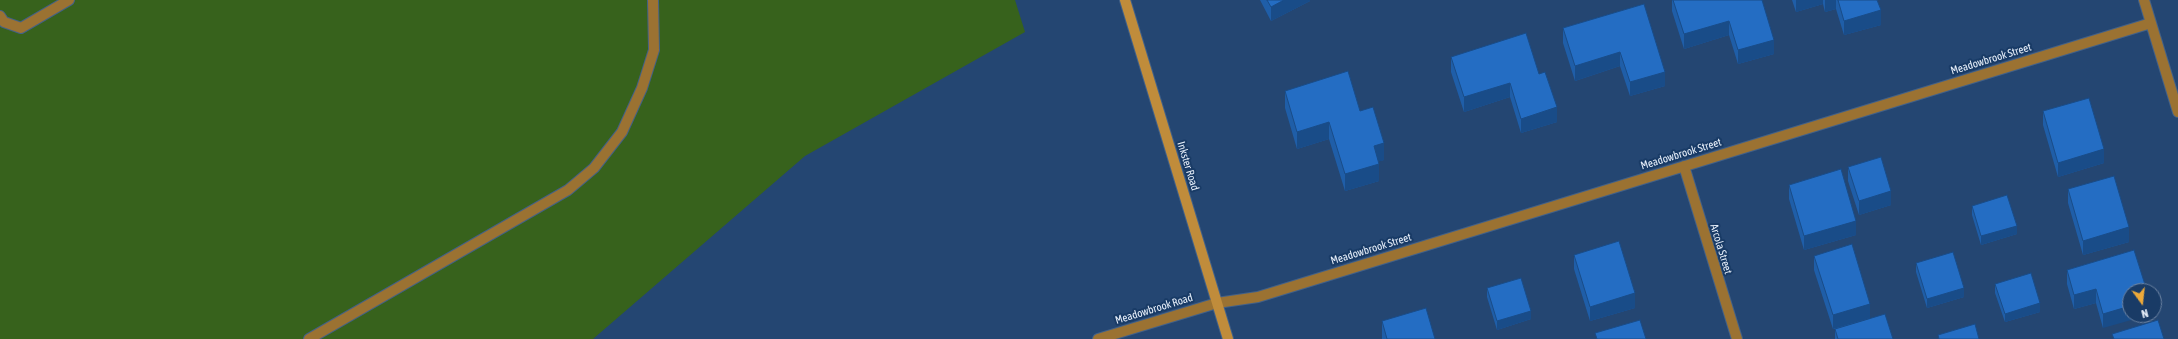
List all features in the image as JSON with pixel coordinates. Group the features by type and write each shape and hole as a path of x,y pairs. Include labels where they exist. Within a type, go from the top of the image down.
{"main road":[{"name":"Inkster Road","path":"1125,0 1228,339"}],"street":[{"path":"0,16 4,22 21,28 69,0"},
{"path":"309,339 568,190 594,168 622,132 642,88 654,50 653,0"},
{"path":"2144,0 2178,112"},
{"name":"Meadowbrook Street","path":"1217,303 1258,297 2151,23"},
{"name":"Arcola Street","path":"1684,166 1737,339"},
{"name":"Meadowbrook Road","path":"1098,339 1217,303"}],"green space":[{"path":"0,0 1015,0 1025,32 805,156 593,339 0,339"}],"building":[{"path":"1267,0 1284,0 1271,7"},
{"path":"1673,0 1762,0 1774,40 1738,50 1729,21 1684,34"},
{"path":"1838,0 1877,0 1881,10 1844,21"},
{"path":"1644,4 1665,72 1630,82 1620,52 1575,66 1563,28"},
{"path":"1526,33 1539,74 1545,72 1557,107 1521,119 1510,83 1464,97 1451,57"},
{"path":"1348,71 1360,111 1373,107 1384,143 1374,146 1379,164 1345,174 1329,122 1297,132 1285,91"},
{"path":"2089,98 2104,149 2058,163 2043,111"},
{"path":"1881,157 1891,191 1859,201 1848,167"},
{"path":"1841,169 1856,221 1804,236 1789,185"},
{"path":"2114,176 2129,227 2083,241 2068,189"},
{"path":"2007,195 2017,226 1981,236 1972,206"},
{"path":"1619,241 1635,293 1590,307 1574,255"},
{"path":"1852,244 1870,304 1833,315 1814,256"},
{"path":"2134,250 2144,283 2122,283 2122,308 2103,314 2096,289 2074,295 2067,270"},
{"path":"1953,252 1964,288 1927,299 1916,263"},
{"path":"2031,273 2040,303 2005,314 1995,284"},
{"path":"1521,278 1531,311 1497,321 1487,288"},
{"path":"1426,308 1435,339 1387,339 1382,321"},
{"path":"1885,314 1893,339 1838,339 1835,329"},
{"path":"1640,320 1646,339 1597,339 1595,333"},
{"path":"2148,323 2159,323 2164,339 2114,339 2112,334"},
{"path":"1975,324 1979,339 1939,339 1938,335"}]}
